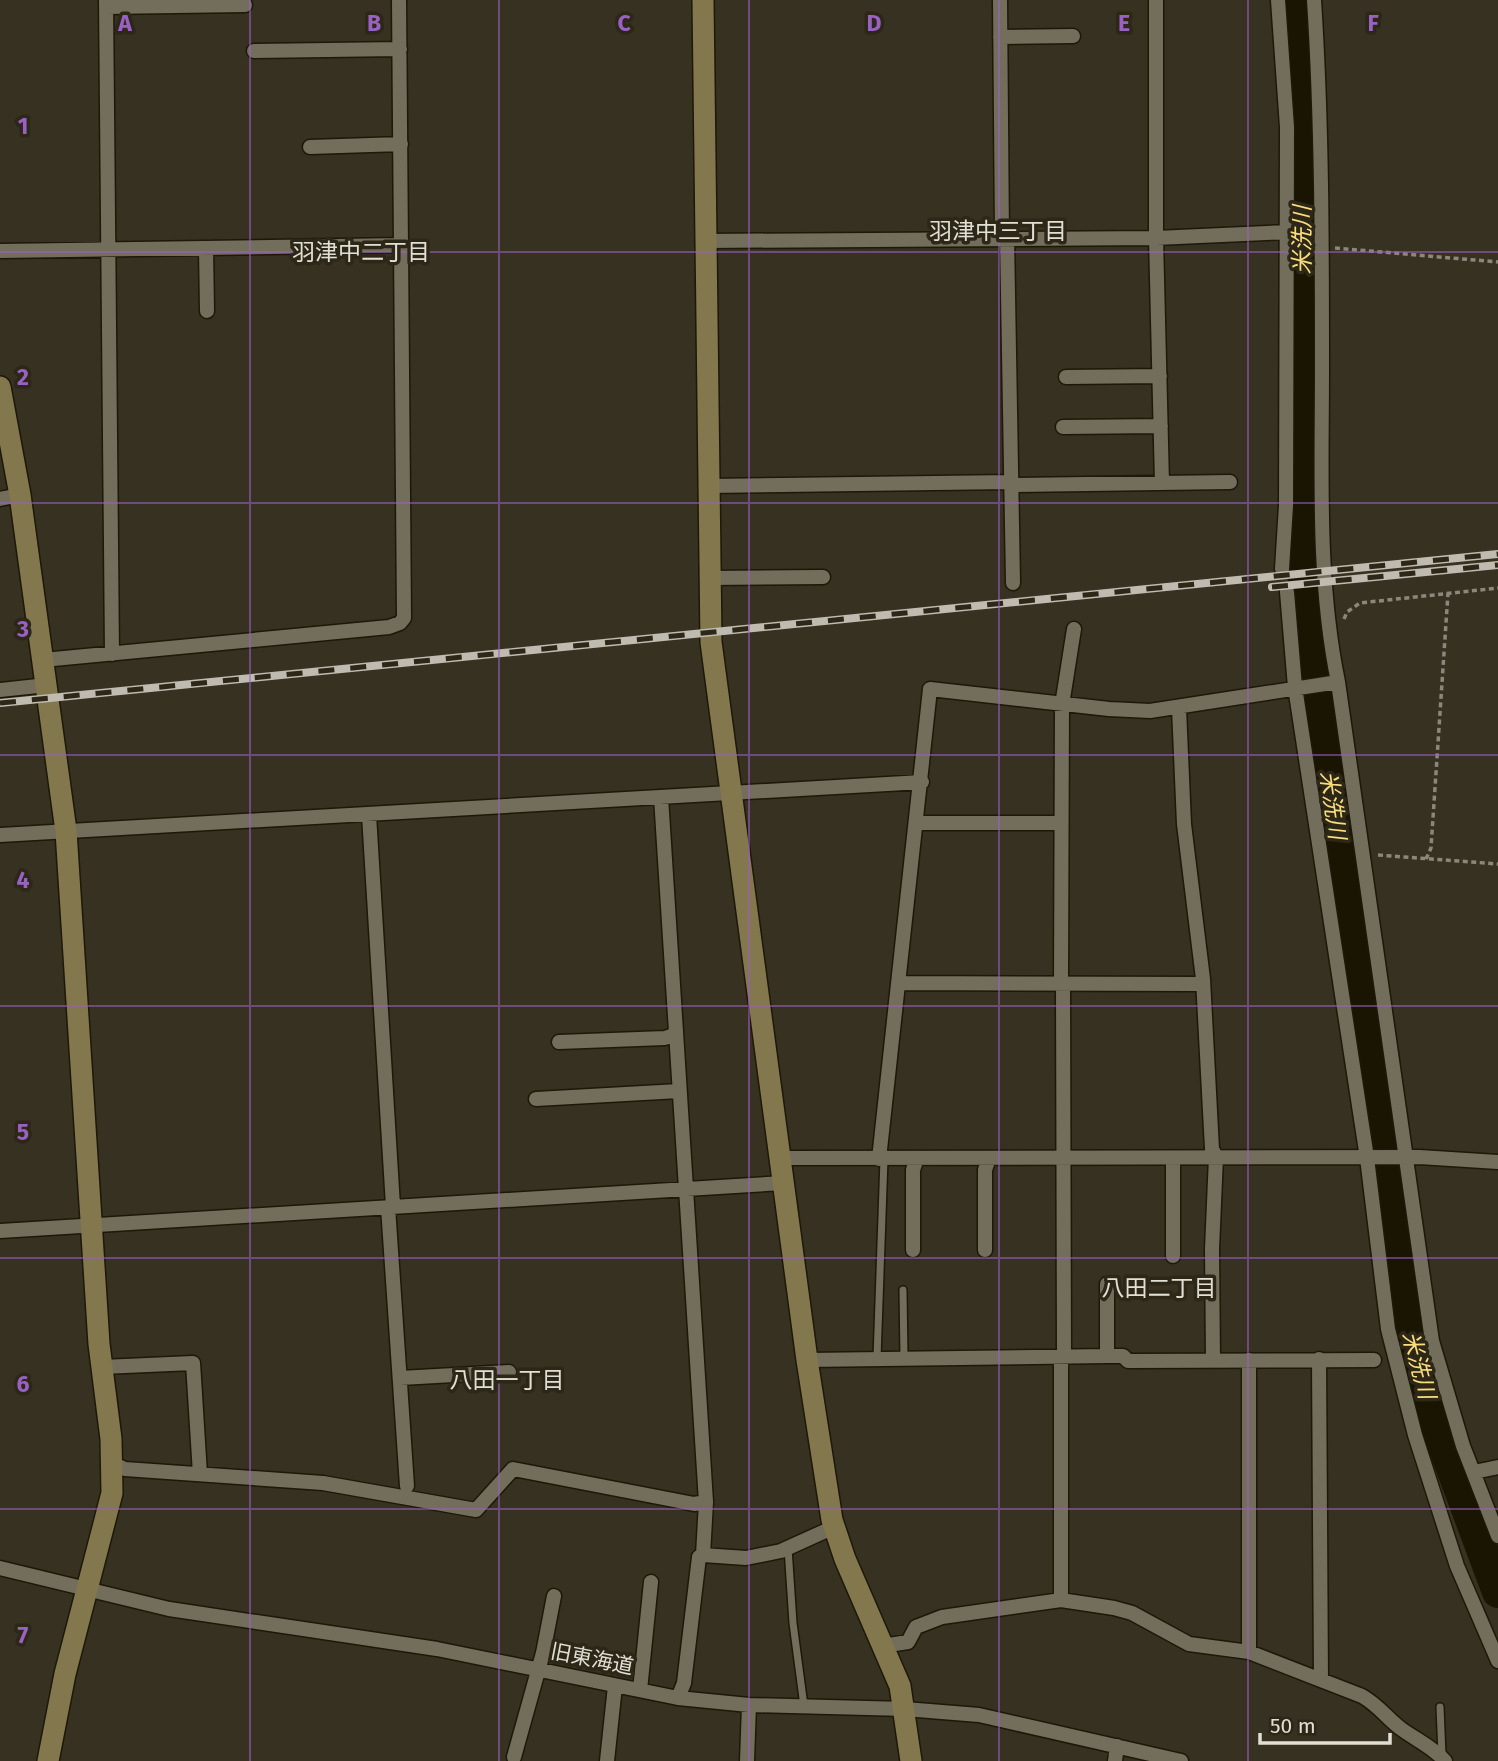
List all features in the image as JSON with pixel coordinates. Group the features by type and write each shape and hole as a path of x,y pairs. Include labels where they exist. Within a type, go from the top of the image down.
{"street":[{"path":"43,660 389,627 400,623 406,609 399,0"},
{"path":"703,0 711,642 807,1360 834,1527 900,1686 911,1761"},
{"path":"1000,0 1013,583"},
{"path":"1156,0 1156,238 1162,483"},
{"path":"1278,0 1287,127 1286,505 1282,569"},
{"path":"1314,0 1321,103 1322,505 1329,636 1432,1340 1463,1446 1498,1536"},
{"path":"112,654 106,3 244,5"},
{"path":"1000,37 1073,36"},
{"path":"254,51 400,49"},
{"path":"310,147 401,144"},
{"path":"706,241 1156,238 1287,232"},
{"path":"0,251 402,245"},
{"path":"206,248 206,311"},
{"path":"1066,377 1160,376"},
{"path":"0,387 10,497 43,660 66,831 91,1225 112,1463 112,1493 86,1591 48,1761"},
{"path":"1063,427 1161,426"},
{"path":"708,486 1230,482"},
{"path":"709,578 823,576"},
{"path":"1287,592 1298,687 1370,1158 1388,1329 1415,1435 1457,1566 1498,1661"},
{"path":"1061,1600 1063,1158 1060,823 1062,705 1074,629"},
{"path":"881,1159 930,689 1110,709 1180,708 1335,682"},
{"path":"0,690 47,685"},
{"path":"1180,708 1184,824 1202,984 1212,1149 1216,1157 1212,1249 1213,1360"},
{"path":"0,835 922,782"},
{"path":"661,797 706,1502 703,1555"},
{"path":"369,815 407,1486"},
{"path":"917,823 1060,823"},
{"path":"898,983 1202,984"},
{"path":"559,1042 665,1038 676,1034"},
{"path":"536,1099 679,1091"},
{"path":"1173,1157 1173,1256"},
{"path":"781,1158 1404,1158 1498,1163"},
{"path":"913,1250 914,1170 917,1158"},
{"path":"985,1250 985,1170 989,1158"},
{"path":"0,1231 784,1183"},
{"path":"1107,1284 1107,1356"},
{"path":"807,1360 1107,1356 1124,1356 1128,1361 1374,1360"},
{"path":"1319,1359 1321,1679"},
{"path":"1249,1360 1249,1652"},
{"path":"102,1367 193,1363 200,1474"},
{"path":"400,1378 509,1372"},
{"path":"112,1463 125,1469 323,1483 476,1510 513,1469 694,1504 706,1502"},
{"path":"1474,1472 1498,1467"},
{"path":"678,1698 684,1683 693,1589 699,1557 747,1558 788,1547 834,1527"},
{"name":"旧東海道","path":"0,1568 86,1591 235,1620 437,1649 678,1698 749,1705 905,1709 979,1715 1116,1754 1181,1761"},
{"path":"640,1690 652,1582"},
{"path":"514,1757 536,1670 543,1653 554,1596"},
{"path":"882,1646 908,1642 916,1627 942,1617 1061,1600 1100,1604 1132,1613 1189,1644 1249,1652 1378,1704 1401,1729 1432,1746 1444,1759"},
{"path":"607,1761 615,1686"},
{"path":"747,1761 749,1705"}],"lane":[{"path":"877,1358 881,1159"},
{"path":"903,1290 904,1357"},
{"path":"788,1547 793,1580 793,1623 804,1707"},
{"path":"1440,1707 1444,1759"}],"path":[{"path":"1322,247 1498,262"},
{"path":"1343,627 1347,612 1356,605 1498,588"},
{"path":"1426,859 1431,848 1448,593"},
{"path":"1362,854 1498,864"}],"waterway":[{"name":"米洗川","path":"1293,0 1301,152 1304,604 1408,1324 1428,1404 1498,1592"}],"railway":[{"path":"0,703 1498,554"},
{"path":"1272,587 1498,565"}],"district":[{"name":"羽津中三丁目","path":"998,231"},
{"name":"羽津中二丁目","path":"361,252"},
{"name":"八田二丁目","path":"1159,1288"},
{"name":"八田一丁目","path":"507,1380"}]}
